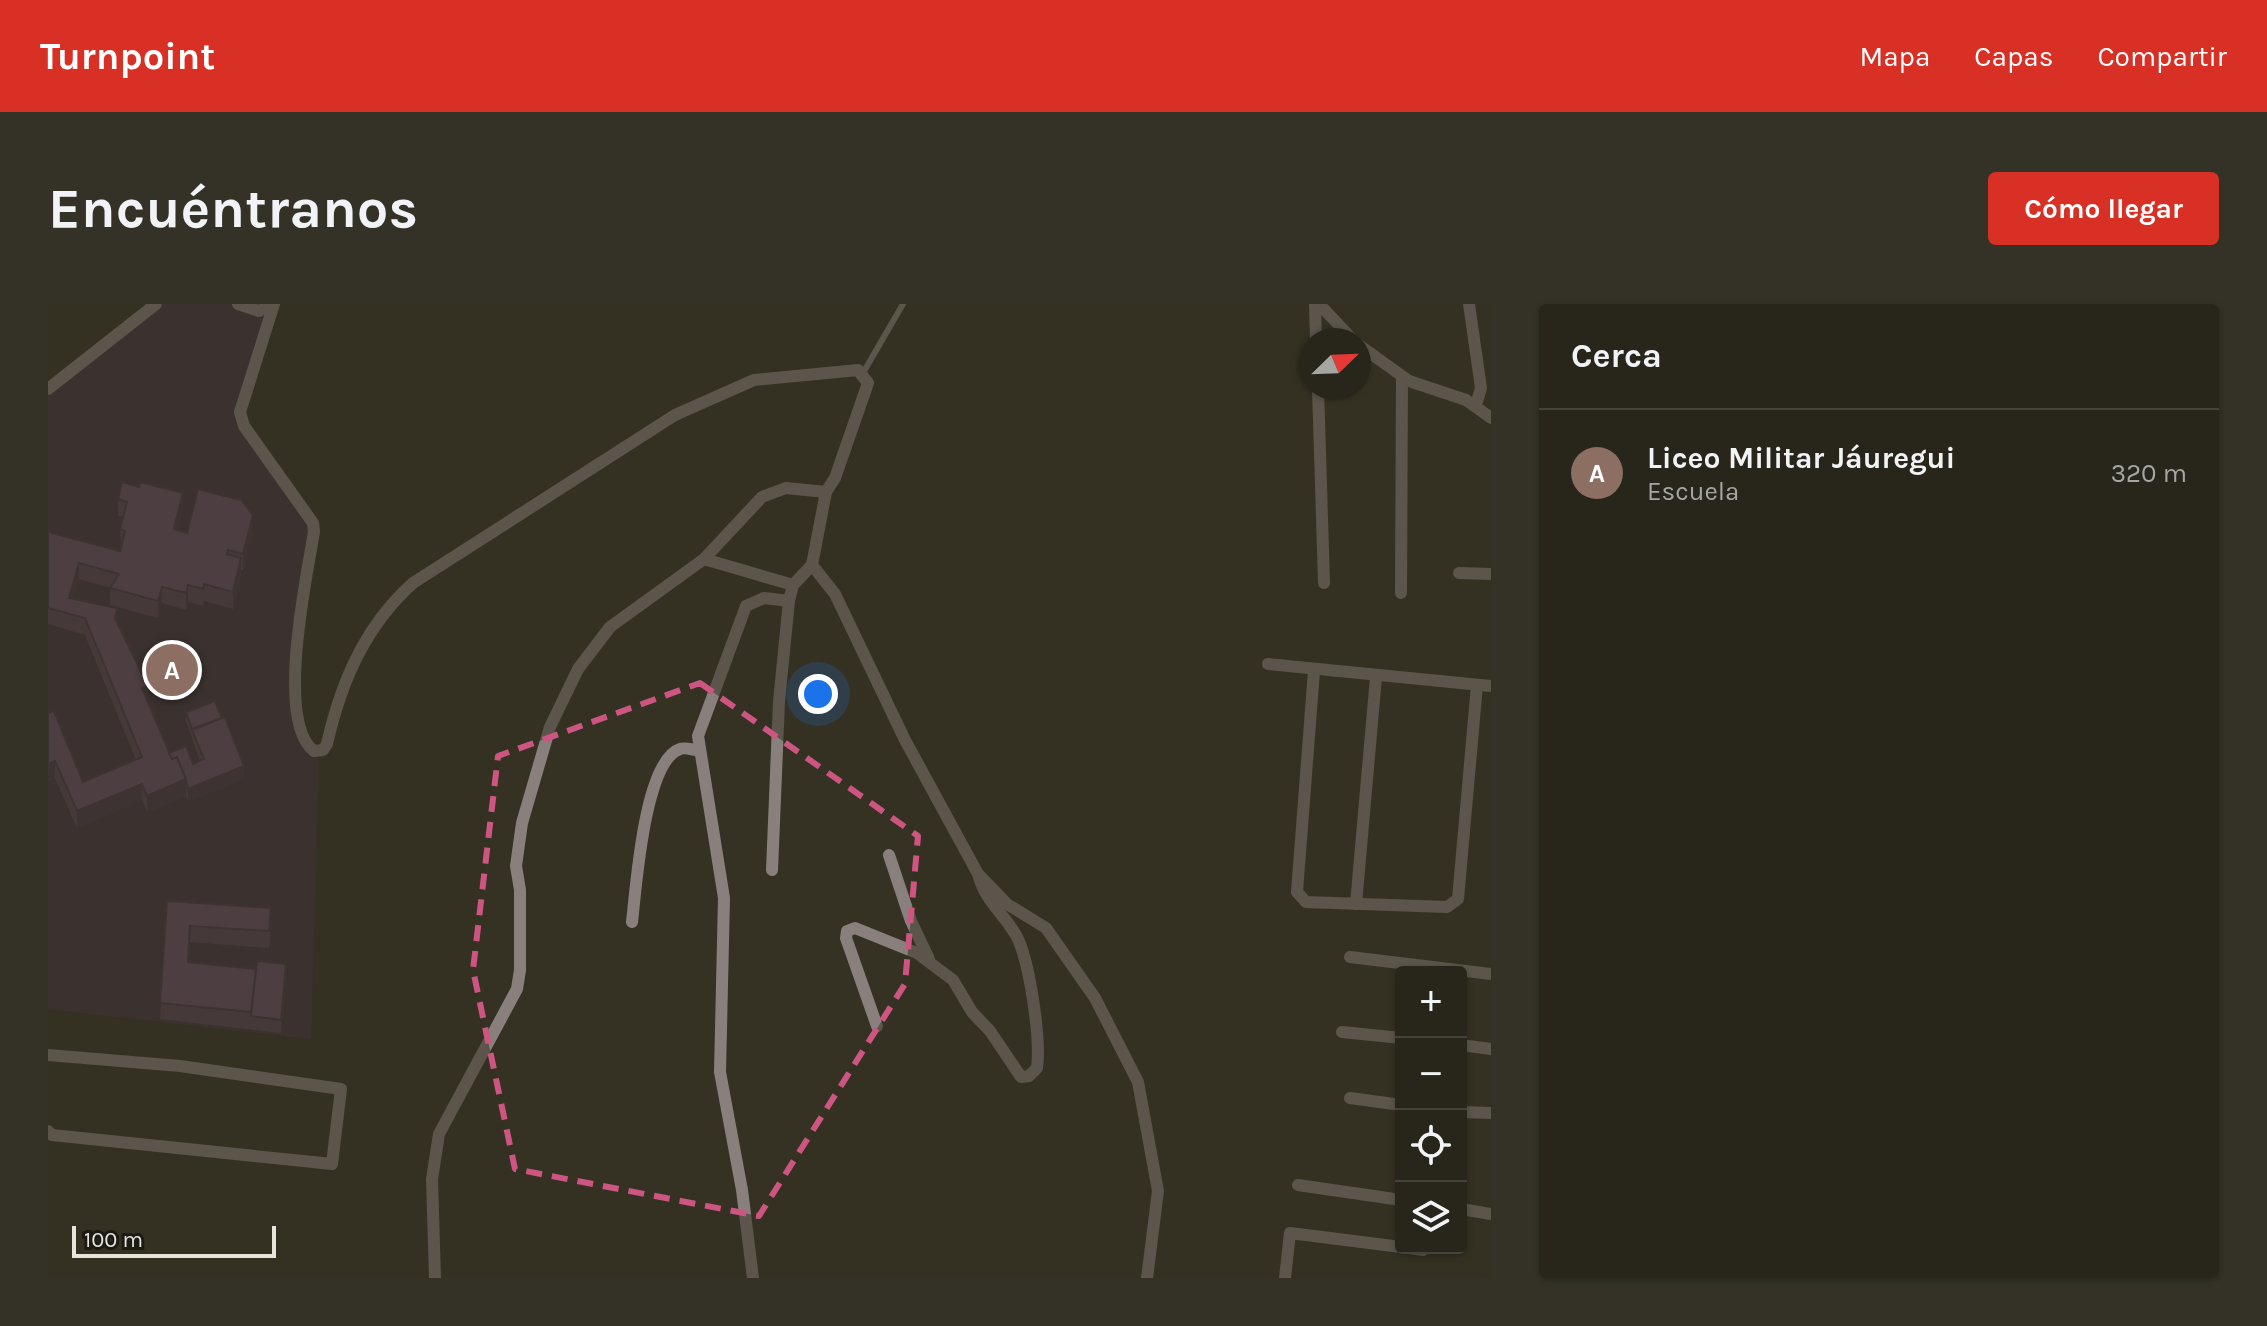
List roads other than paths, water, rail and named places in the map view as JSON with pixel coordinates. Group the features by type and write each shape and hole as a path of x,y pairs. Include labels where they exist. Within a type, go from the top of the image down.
{"street":[{"path":"48,389 156,304"},
{"path":"238,304 259,311 273,304"},
{"path":"273,304 240,412 244,426 313,523 297,629 296,699 305,742 314,751 323,750 327,744 350,668 361,645 395,599 413,583 675,415 754,380 858,370 863,373 867,388 835,478 826,492 812,565 793,585 789,601 779,701 772,870"},
{"path":"1316,328 1317,304"},
{"path":"1317,304 1341,328"},
{"path":"1469,304 1481,388 1476,405"},
{"path":"1371,354 1402,377 1476,405 1491,418"},
{"path":"1401,593 1402,377"},
{"path":"1318,400 1324,583"},
{"path":"435,1278 434,1155 445,1118 517,989 520,970 517,846 550,727 578,669 610,627 704,559 770,492 786,488 826,492"},
{"path":"704,559 793,585"},
{"path":"812,565 835,594 905,740 978,874 984,896 1018,939 1039,1036 1037,1068 1029,1076 1021,1077 990,1031 972,1012 953,980 929,959 855,928 847,931 846,938 877,1026"},
{"path":"1459,573 1491,574"},
{"path":"753,1278 742,1190 720,1072 724,898 698,736 746,606 764,598 789,601"},
{"path":"1268,664 1314,671 1491,686"},
{"path":"1314,671 1297,892 1306,902 1447,907 1458,899 1477,685"},
{"path":"1356,904 1376,677"},
{"path":"632,922 643,823 655,786 671,755 681,748 698,750"},
{"path":"889,855 911,921 929,959"},
{"path":"978,874 1007,904 1046,928 1095,998 1138,1082 1158,1191 1147,1278"},
{"path":"1350,957 1491,974"},
{"path":"1342,1032 1395,1037"},
{"path":"1467,1046 1491,1049"},
{"path":"48,1055 180,1066 341,1089 332,1164 52,1135 48,1131"},
{"path":"1350,1098 1395,1104"},
{"path":"1467,1112 1491,1113"},
{"path":"1298,1185 1395,1199"},
{"path":"1467,1210 1491,1214"},
{"path":"1285,1278 1290,1233 1395,1246"}],"lane":[{"path":"863,373 903,304"}],"place":[{"name":"Liceo Militar Jáuregui","path":"172,670"}]}
